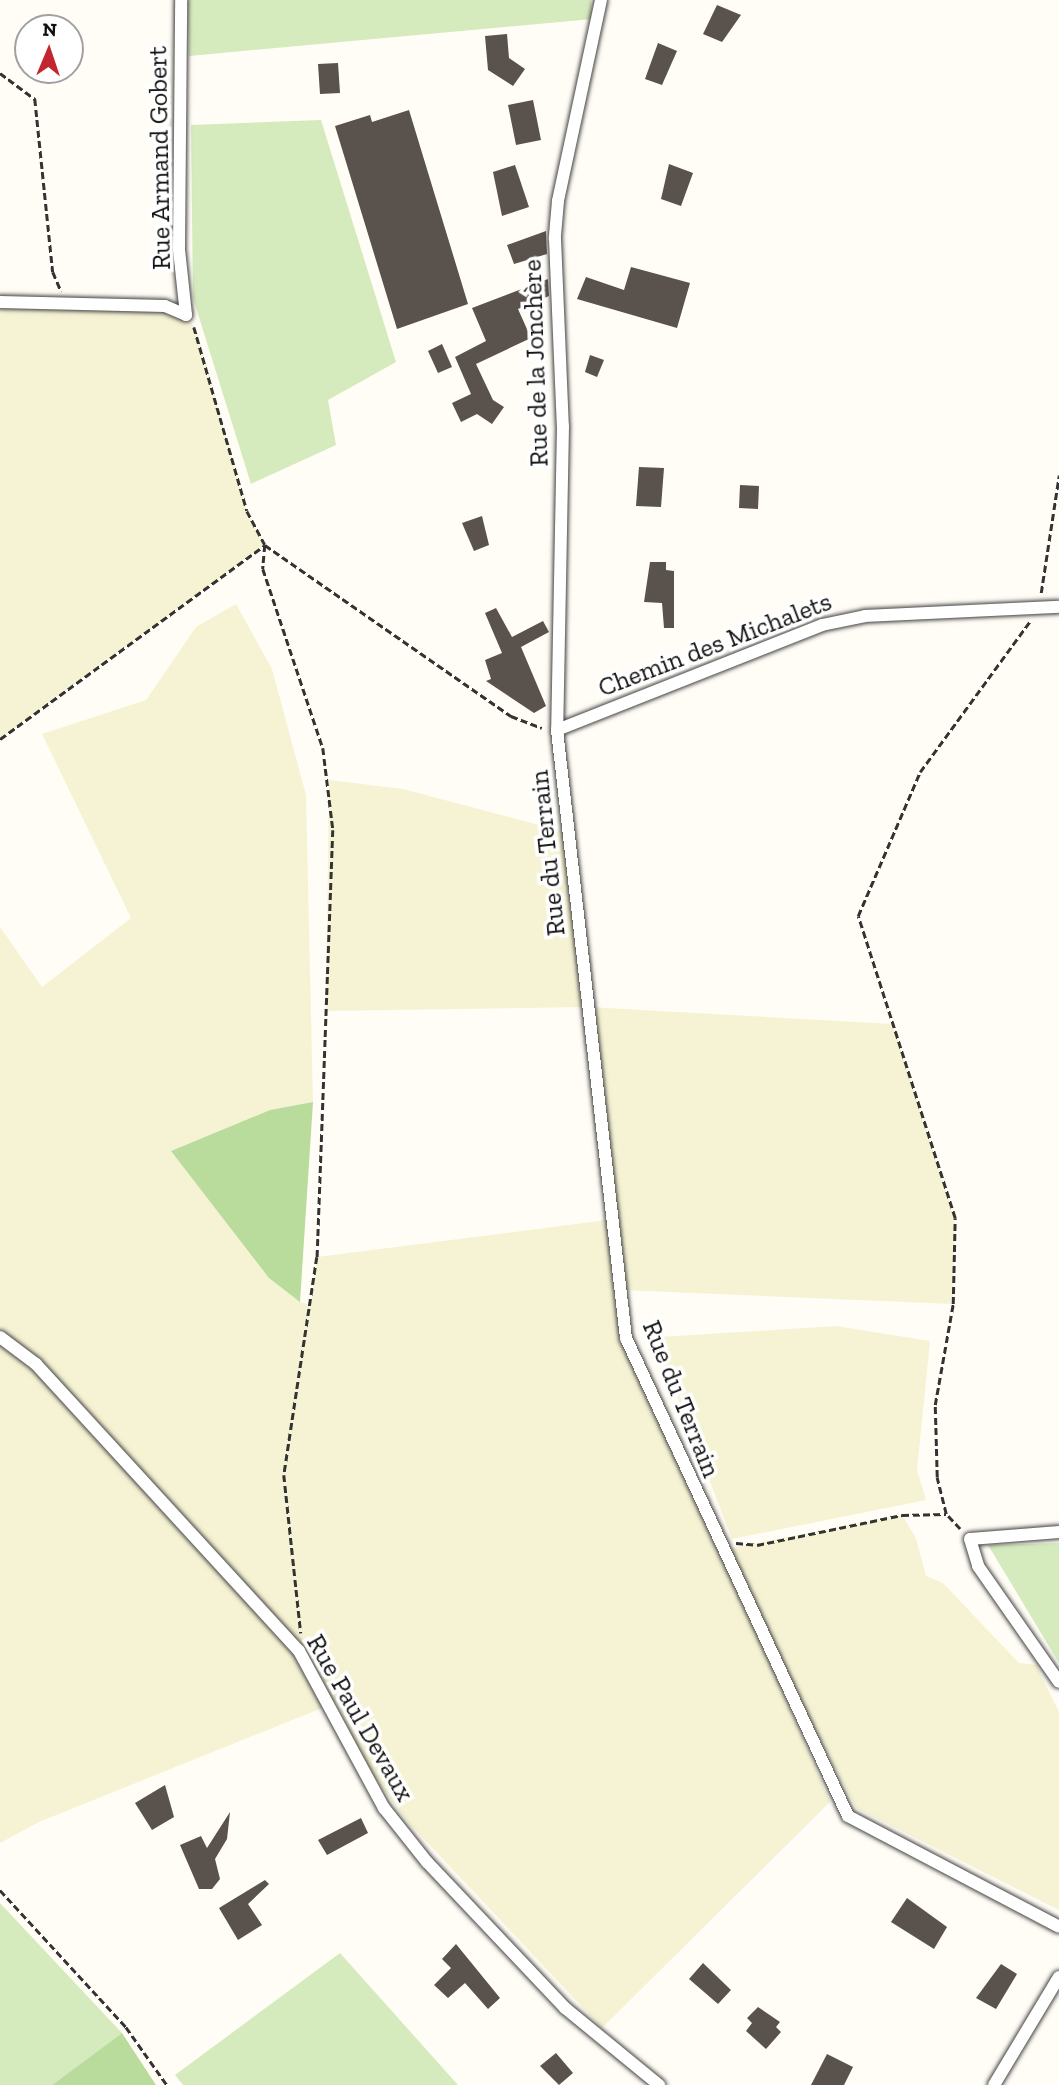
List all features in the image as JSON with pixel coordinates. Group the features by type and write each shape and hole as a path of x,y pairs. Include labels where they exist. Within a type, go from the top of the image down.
{"street":[{"name":"Rue Armand Gobert","path":"181,0 179,249 186,315"},
{"name":"Rue de la Jonchère","path":"557,730 563,426 555,239 558,201 600,0"},
{"path":"0,302 65,301 165,306 186,315"},
{"name":"Chemin des Michalets","path":"557,730 822,625 864,616 1059,607"},
{"name":"Rue du Terrain","path":"557,730 626,1338 717,1540 848,1816 1059,1927"},
{"name":"Rue Paul Devaux","path":"0,1337 36,1364 299,1651 384,1808 427,1862 565,2008 659,2085"},
{"path":"1059,1532 971,1539 978,1566 1059,1682"},
{"path":"994,2085 1059,1977"}],"path":[{"path":"0,73 35,99 53,272 65,301"},
{"path":"186,315 197,331 247,511 265,545 511,716 557,730"},
{"path":"971,1539 946,1514 937,1477 935,1405 953,1304 955,1218 858,916 920,772 1039,609 1059,475"},
{"path":"0,739 265,545"},
{"path":"265,545 264,569 323,748 333,830 317,1257 284,1475 302,1623 299,1651"},
{"path":"717,1540 757,1545 902,1515 946,1514"},
{"path":"0,1891 126,2027 167,2085"}],"shaded area":[{"path":"0,301 165,306 186,315 197,331 247,511 265,545 0,739"},
{"path":"236,604 272,669 306,795 313,1102 270,1110 171,1151 300,1302 311,1305 317,1257 607,1220 588,1007 326,1011 329,780 403,789 569,833 589,1007 893,1024 955,1218 953,1304 621,1290 626,1338 721,1550 902,1515 916,1538 926,1576 943,1583 1019,1663 1036,1665 1059,1712 1059,1910 856,1808 726,1559 830,1802 602,2028 407,1821 365,1765 337,1702 39,1822 0,1843 0,927 42,987 131,918 42,734 146,700 196,627"},
{"path":"836,1326 930,1341 917,1470 926,1500 732,1539 660,1352 660,1337"}],"green space":[{"path":"188,0 591,0 592,19 189,56"},
{"path":"321,120 396,362 328,400 336,445 251,484 193,298 191,125"},
{"path":"313,1102 300,1302 269,1278 171,1151 270,1110"},
{"path":"1059,1543 1059,1663 988,1545"},
{"path":"0,1903 122,2033 52,2085 0,2085"},
{"path":"340,1953 458,2085 183,2085 175,2075"},
{"path":"122,2033 156,2085 52,2085"}],"building":[{"path":"717,5 741,15 722,42 703,34"},
{"path":"507,34 509,58 525,69 513,86 488,70 485,36"},
{"path":"658,43 677,51 662,85 645,79"},
{"path":"338,63 340,93 320,94 318,64"},
{"path":"533,100 541,140 516,145 508,105"},
{"path":"409,110 468,304 397,329 335,126 370,115 372,122"},
{"path":"669,164 693,173 681,206 661,199"},
{"path":"515,165 529,207 502,216 493,172"},
{"path":"546,231 547,254 514,264 507,245"},
{"path":"631,267 690,283 677,328 577,299 586,277 624,290"},
{"path":"548,279 549,296 518,309 531,338 476,364 493,400 504,407 492,424 477,414 461,422 452,403 471,394 455,357 486,341 472,308"},
{"path":"442,344 452,367 438,373 428,351"},
{"path":"590,355 604,360 597,377 585,372"},
{"path":"639,467 664,468 661,507 636,506"},
{"path":"740,485 759,486 758,509 739,508"},
{"path":"482,516 489,545 474,551 462,523"},
{"path":"650,562 666,562 666,570 674,571 674,628 664,628 662,603 644,602"},
{"path":"496,608 512,637 543,621 549,632 521,647 546,706 534,713 486,681 491,679 485,660 502,653 485,613"},
{"path":"165,1785 174,1817 152,1830 135,1803"},
{"path":"230,1812 227,1839 215,1859 220,1879 212,1889 199,1889 180,1845 201,1836 207,1848"},
{"path":"361,1818 368,1833 327,1855 318,1840"},
{"path":"265,1880 269,1884 248,1904 262,1925 238,1940 219,1908"},
{"path":"907,1898 947,1927 934,1949 891,1922"},
{"path":"456,1944 500,1998 488,2009 465,1983 448,1998 434,1985 451,1968 442,1959"},
{"path":"703,1963 731,1990 718,2004 689,1979"},
{"path":"1001,1964 1017,1974 996,2009 976,1998"},
{"path":"758,2007 780,2022 776,2027 781,2032 766,2049 746,2031 752,2023 747,2018"},
{"path":"556,2053 573,2073 559,2085 540,2066"},
{"path":"827,2054 853,2067 844,2085 811,2085"}]}
